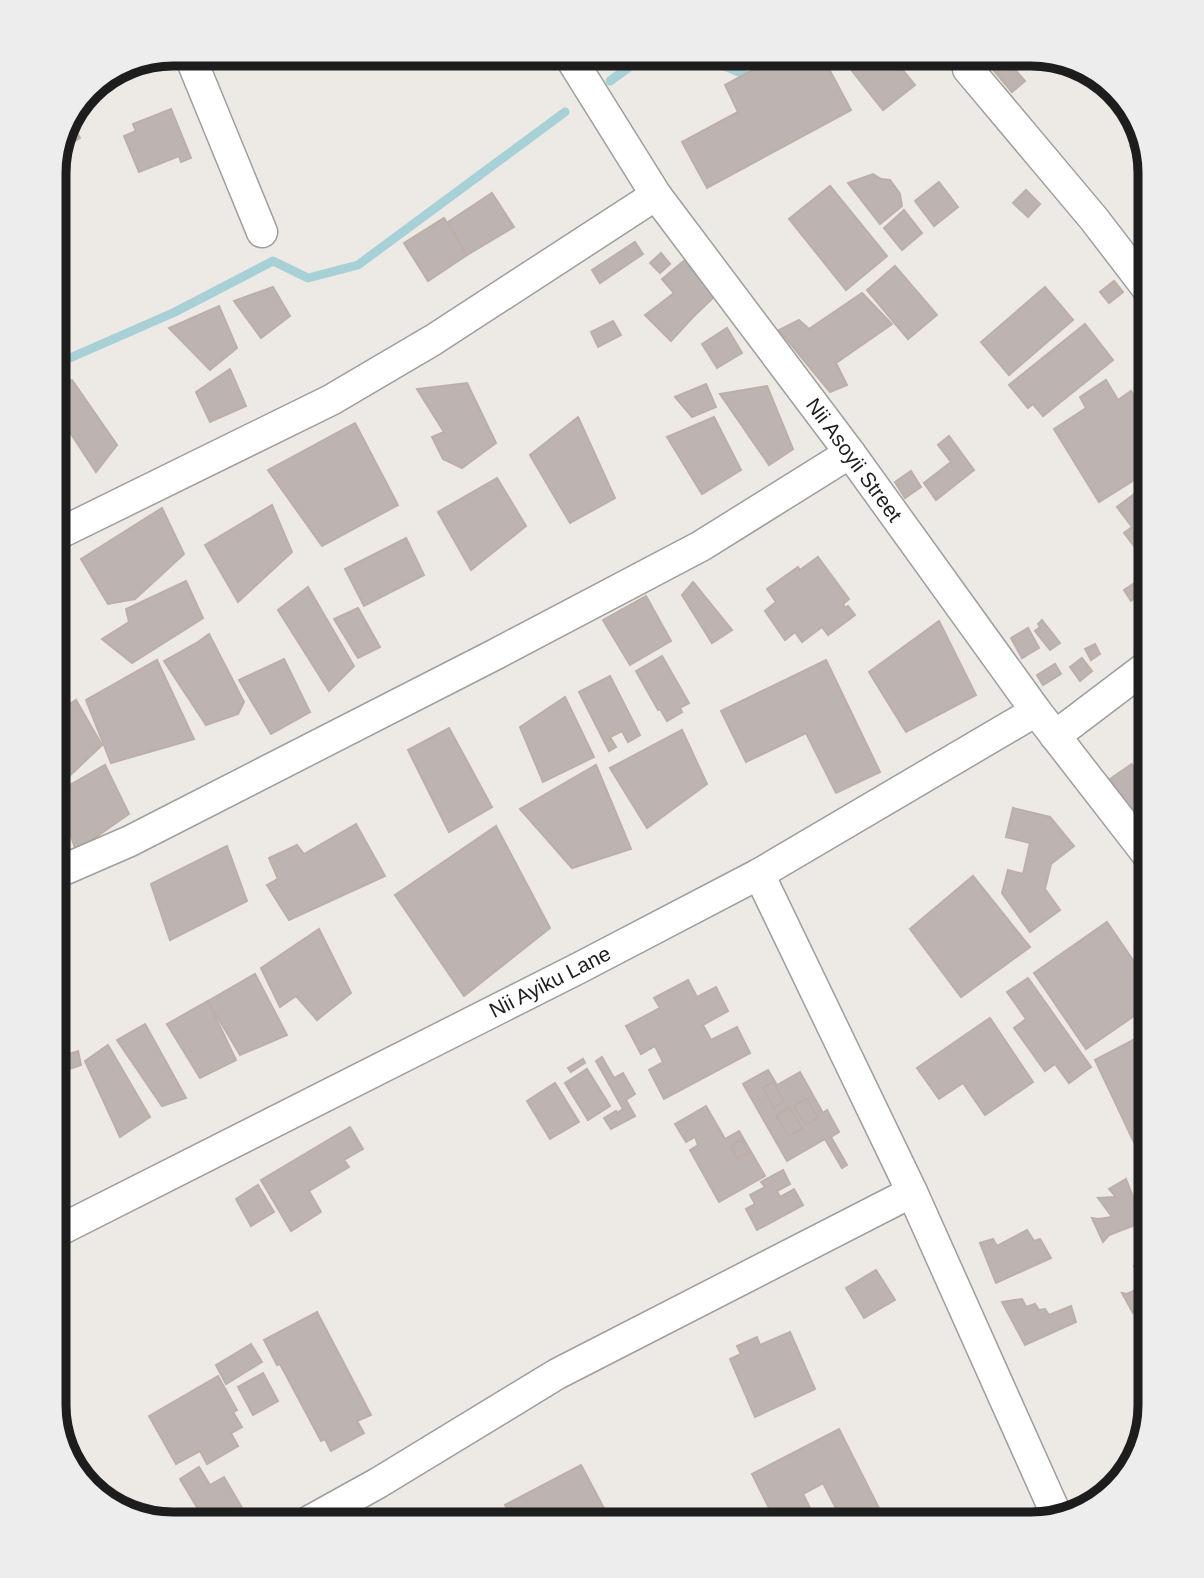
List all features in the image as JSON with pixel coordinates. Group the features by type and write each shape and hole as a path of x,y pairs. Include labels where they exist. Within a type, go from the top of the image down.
{"street":[{"path":"193,66 262,232"},
{"name":"Nii Asoyii Street","path":"576,66 656,195 850,453 1036,712 1138,843"},
{"path":"968,69 1094,219 1138,276"},
{"path":"67,530 331,400 433,340 656,195"},
{"path":"66,869 130,841 689,553 850,453"},
{"path":"1055,736 1138,673"},
{"name":"Nii Ayiku Lane","path":"66,1227 759,874 1036,712"},
{"path":"759,874 912,1192 1054,1509"},
{"path":"332,1512 557,1374 912,1192"}],"building":[{"path":"759,67 828,67 851,110 707,188 682,142 738,112 725,85"},
{"path":"857,67 900,67 915,85 883,110 852,71"},
{"path":"991,67 1013,67 1025,81 1012,92"},
{"path":"171,109 191,158 181,162 179,156 139,172 124,136 136,131 133,124"},
{"path":"76,131 80,138 71,144"},
{"path":"873,174 890,180 900,194 902,206 880,224 848,183"},
{"path":"939,182 958,207 934,226 915,201"},
{"path":"830,186 887,256 846,290 789,219"},
{"path":"1026,190 1040,204 1028,217 1013,203"},
{"path":"492,193 514,227 467,255 448,222"},
{"path":"904,210 922,233 902,250 884,228"},
{"path":"444,218 467,255 428,281 404,243"},
{"path":"635,242 643,254 600,283 592,270"},
{"path":"661,253 670,264 660,273 650,263"},
{"path":"685,260 714,297 671,341 645,315 674,293 662,279"},
{"path":"895,266 937,315 908,339 867,290"},
{"path":"1114,281 1123,292 1109,303 1100,292"},
{"path":"273,287 290,316 261,338 234,301"},
{"path":"1045,287 1073,320 1009,375 981,342"},
{"path":"862,293 892,324 836,363 847,385 830,392 779,330 799,320 809,329"},
{"path":"219,306 237,348 210,370 169,328"},
{"path":"613,321 621,335 598,347 591,332"},
{"path":"1085,324 1113,360 1043,416 1033,404 1028,408 1009,385"},
{"path":"727,328 742,353 717,368 702,344"},
{"path":"230,369 246,406 210,422 196,392"},
{"path":"72,380 117,445 96,472 67,427 67,381"},
{"path":"1106,380 1118,400 1131,391 1138,402 1138,478 1099,502 1054,429 1086,408 1080,397"},
{"path":"467,383 496,443 462,468 443,459 432,437 444,432 417,389"},
{"path":"706,384 716,407 692,417 675,397"},
{"path":"767,386 793,449 769,465 720,394"},
{"path":"578,417 615,498 570,523 530,455"},
{"path":"714,417 741,470 702,494 667,437"},
{"path":"355,423 398,505 322,546 268,470"},
{"path":"949,436 974,470 936,500 924,483 951,462 938,445"},
{"path":"911,471 921,487 905,498 895,482"},
{"path":"497,478 526,526 471,570 438,512"},
{"path":"1138,491 1138,551 1124,533 1132,527 1117,507"},
{"path":"272,505 292,552 238,602 205,545"},
{"path":"162,508 184,554 135,599 108,604 81,559"},
{"path":"406,538 424,575 364,606 345,569"},
{"path":"818,557 849,599 843,604 855,615 828,635 822,627 802,642 795,632 785,640 765,611 776,602 767,589 798,567 800,570"},
{"path":"186,581 203,618 132,663 102,639 129,622 126,609"},
{"path":"693,582 732,630 712,643 682,595"},
{"path":"1136,582 1138,597 1131,601 1124,590"},
{"path":"308,587 354,666 329,691 278,610"},
{"path":"646,596 671,641 630,665 603,620"},
{"path":"358,608 380,647 358,658 334,619"},
{"path":"1042,620 1060,643 1050,650 1035,631"},
{"path":"939,621 976,695 906,732 869,672"},
{"path":"1028,628 1039,648 1022,658 1011,638"},
{"path":"209,634 244,702 238,714 206,725 164,661"},
{"path":"1095,644 1100,654 1091,660 1085,649"},
{"path":"662,656 689,703 680,708 682,712 667,721 636,671"},
{"path":"1082,658 1092,671 1080,681 1070,667"},
{"path":"284,659 310,712 271,734 239,680"},
{"path":"157,660 194,739 111,763 86,700"},
{"path":"826,660 880,772 836,793 806,733 746,762 721,711"},
{"path":"1055,664 1061,674 1043,685 1037,675"},
{"path":"610,676 640,735 628,742 622,731 610,737 616,747 609,751 579,692"},
{"path":"565,697 594,757 543,782 520,727"},
{"path":"76,700 102,745 67,779 67,706"},
{"path":"449,728 492,807 449,832 408,750"},
{"path":"682,730 707,784 647,828 610,768"},
{"path":"1132,764 1138,773 1138,808 1132,812 1110,779"},
{"path":"105,765 129,814 76,851 66,823 66,787"},
{"path":"596,765 631,849 572,868 520,809"},
{"path":"1013,808 1050,817 1074,846 1051,864 1045,889 1060,910 1030,932 1002,893 1008,870 1023,874 1030,843 1006,837"},
{"path":"356,824 385,876 289,920 267,885 278,879 269,858 297,845 304,854"},
{"path":"496,826 550,928 464,996 395,895"},
{"path":"227,846 247,901 170,940 151,884"},
{"path":"973,876 1030,947 961,997 910,929"},
{"path":"1107,922 1138,967 1138,1013 1086,1049 1034,973"},
{"path":"319,929 351,993 317,1020 296,996 280,1007 261,968"},
{"path":"255,974 287,1035 240,1055 208,1001"},
{"path":"1028,978 1091,1067 1069,1083 1055,1064 1045,1071 1014,1028 1026,1019 1007,992"},
{"path":"688,980 697,997 716,987 728,1011 703,1025 711,1040 737,1027 750,1053 664,1099 649,1070 663,1062 655,1046 641,1054 626,1026 660,1008 654,998"},
{"path":"208,1001 236,1060 200,1078 167,1024"},
{"path":"990,1018 1033,1082 985,1115 963,1083 939,1099 917,1068"},
{"path":"145,1024 186,1098 162,1106 117,1040"},
{"path":"1133,1040 1138,1048 1138,1130 1130,1134 1095,1060"},
{"path":"108,1045 150,1117 120,1137 85,1061"},
{"path":"78,1051 81,1065 66,1070 66,1055"},
{"path":"602,1057 614,1078 623,1073 635,1094 626,1100 635,1116 611,1129 604,1118 623,1109 596,1061"},
{"path":"583,1059 585,1063 571,1072 568,1068"},
{"path":"587,1069 610,1106 588,1120 565,1083"},
{"path":"768,1070 777,1085 800,1072 823,1113 827,1110 839,1132 831,1137 847,1165 842,1168 825,1139 787,1161 743,1084","holes":["773,1082 784,1101 774,1108 763,1088","806,1099 818,1118 806,1125 794,1106","789,1107 802,1128 789,1136 776,1116"]},
{"path":"773,1082 784,1101 774,1108 763,1088"},
{"path":"555,1083 579,1122 550,1139 527,1101"},
{"path":"806,1099 818,1118 806,1125 794,1106"},
{"path":"706,1106 725,1139 739,1131 765,1176 719,1202 690,1150 698,1145 695,1137 686,1142 675,1124","holes":["742,1140 748,1153 737,1158 731,1146"]},
{"path":"789,1107 802,1128 789,1136 776,1116"},
{"path":"350,1127 363,1149 344,1160 349,1167 309,1191 321,1212 291,1231 261,1180"},
{"path":"1138,1130 1138,1151 1130,1134"},
{"path":"742,1140 748,1153 737,1158 731,1146"},
{"path":"783,1170 790,1184 777,1191 780,1197 794,1189 803,1205 757,1230 746,1209 755,1204 750,1195 765,1187 761,1182"},
{"path":"1126,1179 1138,1209 1138,1224 1109,1235 1103,1242 1092,1218 1112,1217 1098,1198 1116,1197 1109,1189"},
{"path":"258,1185 274,1212 251,1226 236,1199"},
{"path":"1027,1230 1034,1241 1040,1239 1051,1258 996,1283 980,1243 993,1239 997,1246"},
{"path":"876,1270 895,1300 864,1318 846,1288"},
{"path":"1138,1289 1138,1311 1133,1313 1122,1293 1127,1294"},
{"path":"1022,1299 1026,1307 1035,1304 1039,1310 1045,1309 1049,1315 1071,1306 1076,1322 1025,1345 1002,1302"},
{"path":"317,1312 371,1415 357,1421 364,1433 331,1451 325,1439 321,1441 280,1364 277,1365 264,1340"},
{"path":"790,1332 815,1389 755,1417 730,1359 741,1354 737,1346 757,1337 760,1345"},
{"path":"251,1344 262,1362 226,1384 216,1365"},
{"path":"263,1373 278,1401 253,1415 238,1387"},
{"path":"218,1376 237,1410 233,1412 242,1427 231,1433 238,1446 207,1464 200,1451 176,1464 149,1416"},
{"path":"839,1429 881,1512 838,1512 823,1483 803,1494 812,1512 771,1512 752,1474"},
{"path":"581,1465 606,1512 509,1512 505,1505"},
{"path":"199,1467 210,1485 224,1477 244,1512 200,1512 180,1479"}],"waterway":[{"path":"610,81 630,67"},
{"path":"726,67 753,78"},
{"path":"817,71 825,67"},
{"path":"67,359 175,312 273,261 308,278 358,265 565,112"}]}
